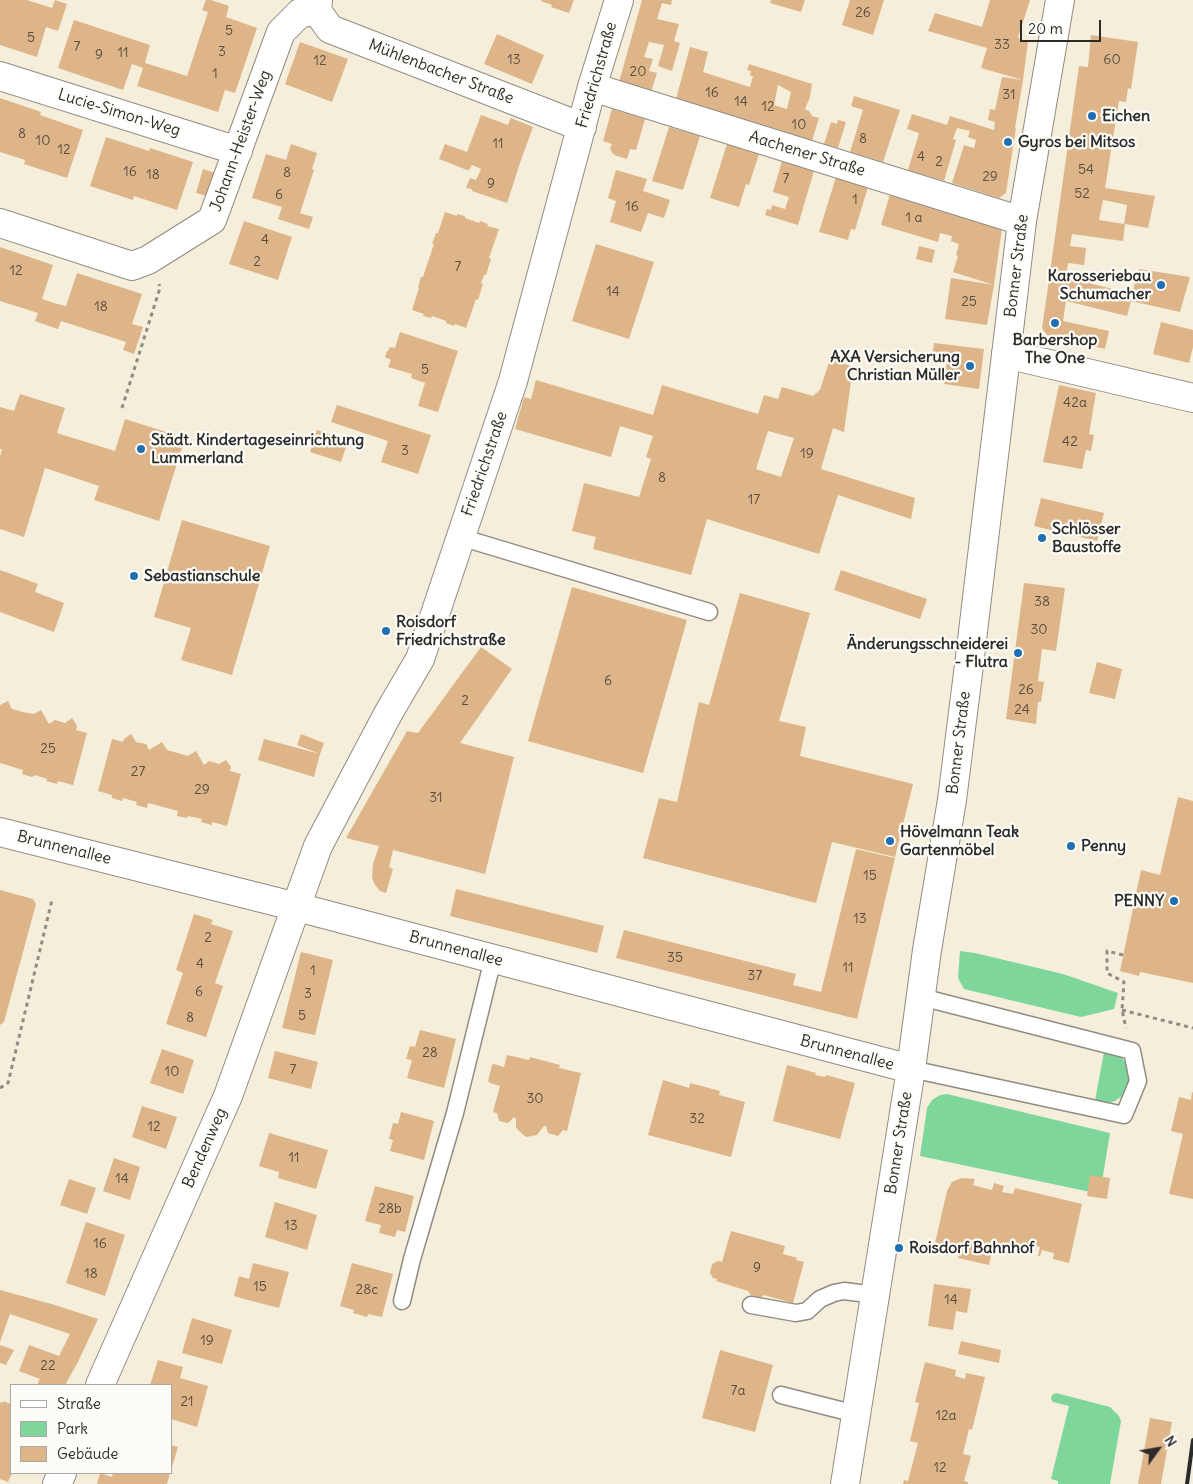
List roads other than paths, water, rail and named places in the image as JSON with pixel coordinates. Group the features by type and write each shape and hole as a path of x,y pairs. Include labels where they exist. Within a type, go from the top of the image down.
{"street":[{"name":"Friedrichstraße","path":"296,907 318,846 420,659 512,381 592,87 619,0"},
{"name":"Bonner Straße","path":"845,1484 911,1069 927,950 952,800 1022,221 1060,0"},
{"name":"Mühlenbacher Straße","path":"317,5 330,29 582,127"},
{"name":"Johann-Heister-Weg","path":"0,223 132,266 148,260 212,220 281,32 300,13 317,5"},
{"name":"Lucie-Simon-Weg","path":"0,76 238,151"},
{"name":"Aachener Straße","path":"592,87 1022,221"},
{"path":"1006,354 1193,398"},
{"name":"Brunnenallee","path":"0,832 296,907 911,1069"},
{"name":"Bendenweg","path":"100,1384 228,1096 296,907"}],"lane":[{"path":"460,537 709,612"},
{"path":"402,1301 412,1259 455,1113 493,959"},
{"path":"911,1069 1124,1115 1138,1082 1132,1051 921,997"},
{"path":"751,1305 796,1313 807,1310 820,1299 834,1293 844,1291 875,1295"},
{"path":"781,1395 856,1414"}],"railway":[{"path":"1187,1484 1193,1440"}],"place":[{"name":"Eichen","path":"1092,116"},
{"name":"Gyros bei Mitsos","path":"1008,142"},
{"name":"Karosseriebau Schumacher","path":"1161,285"},
{"name":"Barbershop The One","path":"1055,323"},
{"name":"AXA Versicherung Christian Müller","path":"970,366"},
{"name":"Städt. Kindertageseinrichtung Lummerland","path":"141,449"},
{"name":"Schlösser Baustoffe","path":"1042,538"},
{"name":"Sebastianschule","path":"134,576"},
{"name":"Roisdorf Friedrichstraße","path":"386,631"},
{"name":"Änderungsschneiderei - Flutra","path":"1018,653"},
{"name":"Hövelmann Teak Gartenmöbel","path":"890,841"},
{"name":"Penny","path":"1071,846"},
{"name":"PENNY","path":"1174,901"},
{"name":"Roisdorf Bahnhof","path":"899,1248"}]}
